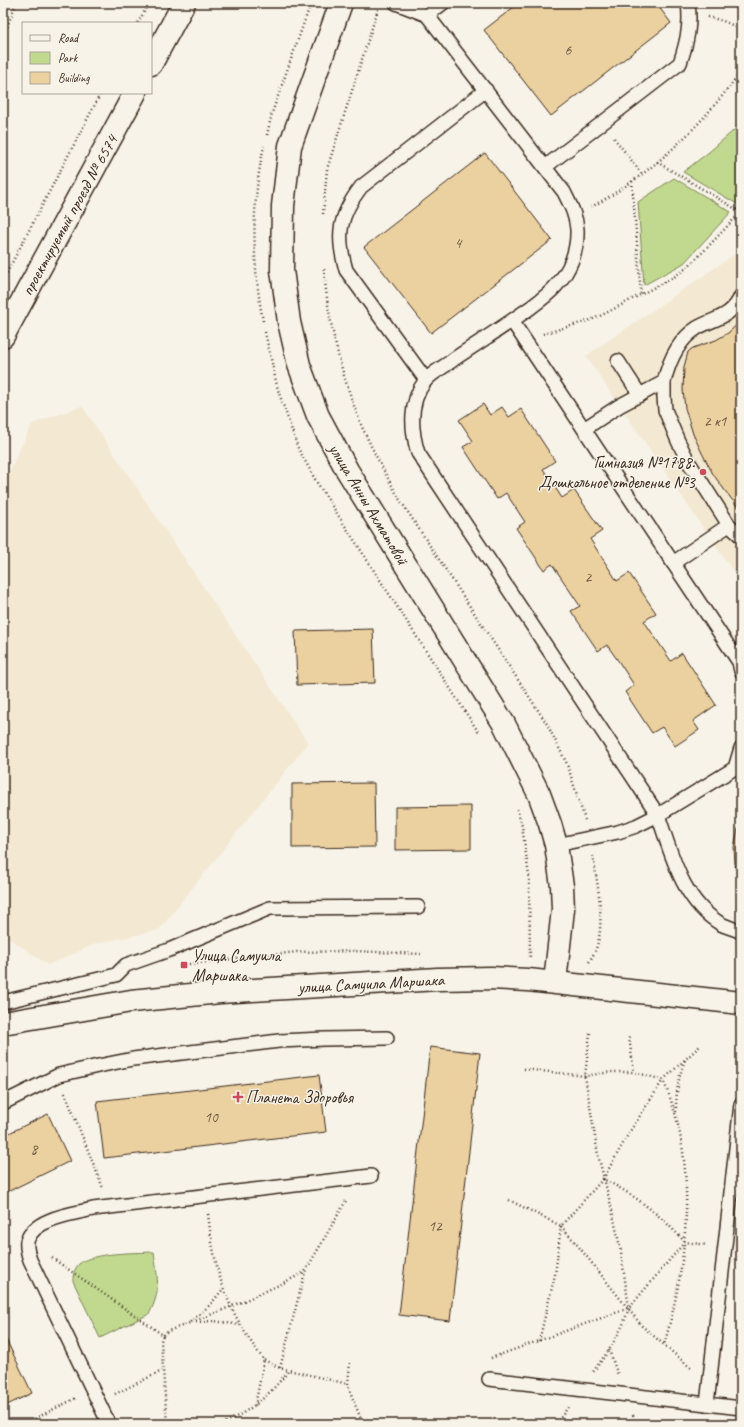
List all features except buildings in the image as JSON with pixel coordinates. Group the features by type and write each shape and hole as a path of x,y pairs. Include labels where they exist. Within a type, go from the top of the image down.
{"street":[{"path":"152,62 184,3"},
{"name":"улица Анны Ахматовой","path":"341,3 290,146 283,206 282,270 289,322 299,364 318,416 347,470 504,724 539,794 556,845 562,886 563,910 555,982"},
{"name":"проектируемый проезд № 6574","path":"3,336 134,94"},
{"name":"улица Самуила Маршака","path":"3,1024 131,1001 220,992 438,979 491,978 555,982 741,1003"}],"lane":[{"path":"396,3 427,15 564,192 575,216 577,229 576,248 570,267 555,287 512,321 426,380 415,402 413,414 412,426 418,454 658,815 680,877 689,893 703,910 721,924 741,932"},
{"path":"427,15 443,3"},
{"path":"545,167 680,63 689,29 689,8"},
{"path":"426,380 346,270 341,252 340,236 342,223 346,210 361,187 486,90"},
{"path":"741,296 735,306 728,313 697,329 686,337 670,362 664,382 665,410 673,431 688,461 729,525 741,536"},
{"path":"512,321 739,662 741,671"},
{"path":"618,361 640,395"},
{"path":"584,429 620,406 664,382"},
{"path":"673,563 729,525"},
{"path":"556,845 618,832 636,826 658,815 738,768 741,748"},
{"path":"3,1002 116,975 126,965 169,950 270,908 418,906"},
{"path":"3,1103 59,1076 133,1059 279,1041 324,1038 387,1038"},
{"path":"707,1404 741,1104"},
{"path":"109,1424 30,1260 27,1250 27,1241 32,1232 39,1225 79,1212 365,1177"},
{"path":"489,1379 741,1408"}],"path":[{"path":"3,38 16,3"},
{"path":"139,22 149,3"},
{"path":"689,8 741,29"},
{"path":"575,216 614,194 657,162 705,117 741,71"},
{"path":"3,280 100,94"},
{"path":"602,122 642,174"},
{"path":"525,340 606,314 674,277 685,269 741,212 657,162"},
{"path":"632,181 641,295"},
{"path":"256,272 263,324"},
{"path":"265,330 278,390 298,448 316,481 482,737"},
{"path":"400,500 547,724 574,782 590,838 599,891 600,930 597,947 589,962"},
{"path":"516,804 522,826 529,876 530,954"},
{"path":"590,1033 585,1076 592,1125 603,1179 618,1234 629,1308"},
{"path":"629,1037 634,1072"},
{"path":"539,1341 555,1275 561,1226 603,1179 629,1133 663,1080 701,1045"},
{"path":"676,1116 677,1083 685,1059"},
{"path":"524,1069 585,1076 611,1072 634,1072 663,1080"},
{"path":"3,1070 6,1073"},
{"path":"59,1076 110,1208"},
{"path":"663,1080 676,1116 682,1149 686,1207 685,1242 678,1292 664,1345"},
{"path":"280,1368 305,1272 365,1177"},
{"path":"603,1179 623,1189 644,1203 668,1223 685,1242"},
{"path":"206,1196 216,1267 223,1288 240,1325 264,1360 280,1368 348,1384"},
{"path":"509,1200 561,1226 629,1308 642,1326 709,1383"},
{"path":"27,1241 163,1335"},
{"path":"609,1350 622,1327 629,1308 685,1242"},
{"path":"167,1424 162,1371 161,1341 163,1335 168,1331 231,1307 305,1272"},
{"path":"188,1324 210,1305 223,1288"},
{"path":"491,1358 629,1308"},
{"path":"188,1324 214,1321 240,1325"},
{"path":"254,1406 264,1360"},
{"path":"350,1362 348,1384 363,1424"},
{"path":"222,1424 240,1416 254,1406 274,1389 289,1370"},
{"path":"24,1424 162,1371"}],"shaded area":[{"name":"Гимназия №1788. Дошкольное отделение №3","path":"741,250 741,583 586,356"},
{"path":"82,406 308,743 159,930 95,944 48,965 3,934 3,485 32,424"}],"green space":[{"path":"741,124 741,198 737,204 683,172"},
{"path":"674,178 731,212 684,263 644,285 638,202"},
{"path":"154,1252 158,1283 156,1298 149,1314 100,1338 73,1281 76,1268 85,1260 94,1257 115,1254"}],"place":[{"name":"Гимназия №1788. Дошкольное отделение №3","path":"703,472"},
{"name":"Улица Самуила Маршака","path":"184,965"},
{"name":"Планета Здоровья","path":"238,1097"}]}
